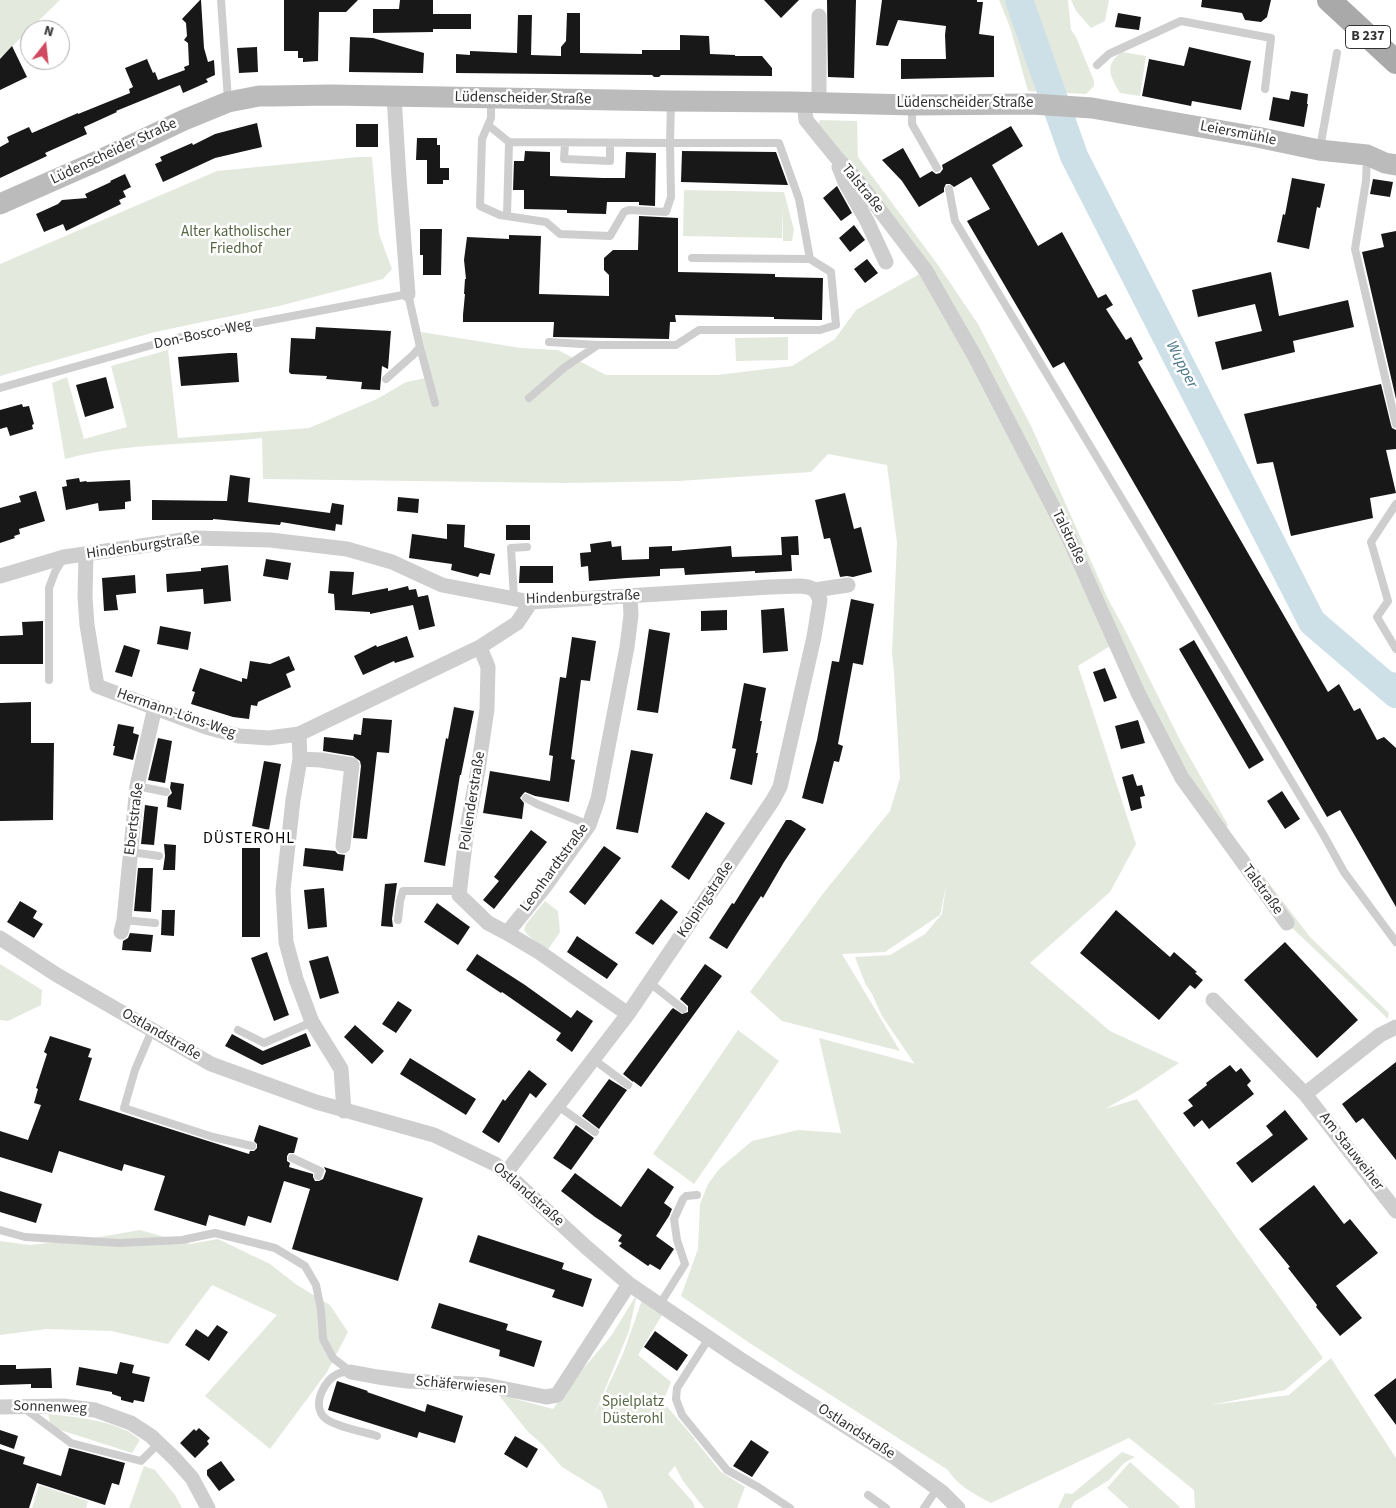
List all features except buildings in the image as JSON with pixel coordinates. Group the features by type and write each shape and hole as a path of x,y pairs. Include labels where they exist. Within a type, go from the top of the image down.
{"main road":[{"name":"B 237","path":"1329,0 1396,62"},
{"name":"Lüdenscheider Straße","path":"0,204 184,120 228,102 259,96 394,96 912,105 1032,104 1101,110"},
{"name":"Leiersmühle","path":"1101,110 1239,133 1319,150 1367,155 1396,150"},
{"name":"Leiersmühle","path":"1367,155 1385,163 1396,164"}],"street":[{"path":"812,102 819,16"},
{"path":"394,96 408,294"},
{"name":"Talstraße","path":"812,102 806,120 836,158 857,180 926,271 974,355 1067,534 1138,693 1182,778 1231,841 1287,923"},
{"name":"Talstraße","path":"836,158 845,182 886,262"},
{"name":"Hindenburgstraße","path":"0,576 64,557 196,538 270,540 347,549 392,562 442,585 531,602 770,587 800,586 814,590 848,585"},
{"name":"Hermann-Löns-Weg","path":"86,554 85,597 87,624 97,686 206,727 239,736 269,738 299,734 480,647 517,623 531,602"},
{"name":"Kolpingstraße","path":"506,1172 650,984 780,787 814,637 820,600 814,590"},
{"name":"Leonhardtstraße","path":"507,933 543,889 589,825 598,799 628,644 631,615 630,597"},
{"name":"Pollenderstraße","path":"460,891 467,828 487,708 488,667 480,647"},
{"name":"Ebertstraße","path":"122,926 137,786 155,707"},
{"path":"299,734 300,759 293,800 283,890 286,942 296,979 312,1022 341,1069 344,1111"},
{"path":"300,759 322,760 352,765 343,846"},
{"path":"460,891 459,895 488,923 539,952 628,1014"},
{"name":"Ostlandstraße","path":"0,938 56,975 210,1064 316,1102 434,1136 495,1164 630,1284 709,1338 883,1449 938,1489 958,1508"},
{"name":"Am Stauweiher","path":"1213,1000 1305,1094 1396,1211"},
{"path":"1305,1094 1380,1035 1396,1026"},
{"name":"Schäferwiesen","path":"352,1372 407,1380 486,1385 546,1396 557,1395 630,1284"},
{"name":"Sonnenweg","path":"0,1407 63,1406 95,1410 131,1423 159,1443 175,1459 192,1478 208,1508"}],"lane":[{"path":"221,0 228,102"},
{"path":"1098,65 1109,54 1181,22 1271,38 1265,89"},
{"path":"1319,150 1337,53"},
{"path":"491,98 491,118 482,139 480,206 500,215 546,222 560,234 610,236 624,212 629,210 666,212 671,197 671,102"},
{"path":"912,105 912,124 937,168"},
{"path":"488,125 509,142 779,143 799,199 810,259"},
{"path":"507,216 509,142"},
{"path":"565,143 564,159 610,161 610,143"},
{"path":"1367,155 1366,181 1355,249 1396,424"},
{"path":"949,189 955,221 1344,872 1396,942"},
{"path":"549,342 598,345 676,345 699,330 820,330 836,325 831,272 810,259 692,258"},
{"path":"408,294 435,403"},
{"name":"Don-Bosco-Weg","path":"0,388 177,338 408,294"},
{"path":"529,398 565,367 598,345"},
{"path":"386,380 420,347"},
{"path":"1396,504 1371,542 1388,601 1376,617 1396,649"},
{"path":"514,599 512,548 526,547"},
{"path":"49,680 49,588 55,572 64,557"},
{"path":"137,786 166,792"},
{"path":"526,798 589,825"},
{"path":"131,852 159,856"},
{"path":"398,920 403,891 460,891"},
{"path":"122,926 155,923"},
{"path":"650,984 683,1008"},
{"path":"238,1030 264,1043 312,1022"},
{"path":"152,1030 135,1070 124,1108 213,1137 252,1146"},
{"path":"593,1059 628,1085"},
{"path":"558,1106 595,1132"},
{"path":"292,1158 320,1170 318,1176"},
{"path":"660,1304 685,1264 677,1240 674,1218 686,1196 697,1195"},
{"path":"0,1230 25,1238 119,1243 182,1240 215,1233 275,1248 305,1266 316,1285 321,1310 323,1339 333,1358 352,1372"},
{"path":"709,1338 677,1388 676,1399 682,1415 727,1470 790,1508"},
{"path":"352,1372 340,1373 330,1378 324,1386 320,1402 320,1412 324,1418 332,1423 377,1436"},
{"path":"22,1407 71,1443 141,1461 159,1443"},
{"path":"924,1508 938,1489"},
{"path":"868,1495 886,1508"}],"green space":[{"path":"0,0 60,0 39,20 20,20 20,39 0,58"},
{"path":"999,0 1068,0 1071,30 1076,37 1094,81 1094,86 1086,94 1028,91 1010,27"},
{"path":"1071,0 1109,0 1105,21 1091,28 1076,11"},
{"path":"1122,52 1146,56 1140,96 1120,93 1114,82 1110,71 1112,62"},
{"path":"820,120 857,121 858,157 938,265 978,324 1032,428 1107,597 1180,740 1228,825 1222,834 1115,643 1078,666 1136,844 1110,892 1030,963 1110,1031 1179,1063 1139,1090 1105,1109 1137,1099 1323,1358 1285,1390 1211,1405 1289,1395 1331,1358 1396,1458 1396,1508 1195,1508 1194,1490 1129,1438 991,1503 962,1485 948,1470 751,1344 681,1296 698,1249 700,1204 708,1184 719,1169 752,1141 798,1130 841,1133 819,1038 916,1064 882,1016 865,983 855,957 890,955 925,934 942,914 946,886 940,915 885,952 842,954 900,1051 782,1021 750,992 825,891 890,811 900,778 892,653 897,543 887,465 828,454 811,472 679,481 565,483 263,479 262,438 138,447 65,459 52,383 67,377 84,439 127,427 111,366 168,350 178,438 309,428 377,399 406,382 431,377 421,332 521,348 558,350 606,375 717,375 792,366 835,339 856,310 930,268 818,125"},
{"name":"Alter katholischer Friedhof","path":"372,157 379,234 392,269 383,279 279,306 155,332 0,376 0,264 217,171"},
{"path":"684,190 784,192 794,230 792,241 783,241 783,207 782,238 683,236"},
{"path":"788,337 788,360 736,361 735,338"},
{"path":"1242,848 1310,937 1389,1013 1388,1019 1287,923 1237,856"},
{"path":"545,901 558,911 560,932 547,951 524,930 526,924"},
{"path":"0,964 42,990 41,1005 8,1021 0,1020"},
{"path":"738,1030 779,1061 694,1184 653,1154"},
{"path":"140,1230 190,1244 218,1239 270,1264 297,1285 330,1305 348,1332 327,1372 270,1449 205,1396 277,1315 212,1285 168,1344 111,1331 47,1329 0,1335 0,1241 30,1245 94,1238"},
{"name":"Spielplatz Düsterohl","path":"637,1294 629,1331 593,1418 623,1354 642,1300 662,1315 638,1355 671,1382 663,1402 695,1439 692,1444 695,1440 721,1472 745,1487 737,1508 704,1508 683,1481 675,1466 668,1474 693,1502 695,1508 608,1508 601,1491 562,1467 542,1444 528,1432 494,1389 516,1399 553,1409 570,1384 611,1336"},
{"path":"48,1414 88,1419 108,1424 129,1432 140,1440 132,1453 54,1428"},
{"path":"1122,1452 1135,1457 1124,1463 1109,1480 1074,1502 1071,1508 1058,1508 1065,1493 1072,1494"},
{"path":"1130,1462 1180,1507 1129,1508 1107,1488"},
{"path":"144,1466 155,1470 175,1495 182,1508 129,1508"},
{"path":"39,1485 88,1501 86,1508 32,1508"}],"waterway":[{"name":"Wupper","path":"1019,0 1074,156 1312,622 1396,694"},
{"path":"1367,669 1396,675"}],"district":[{"name":"DÜSTEROHL","path":"249,839"}]}
